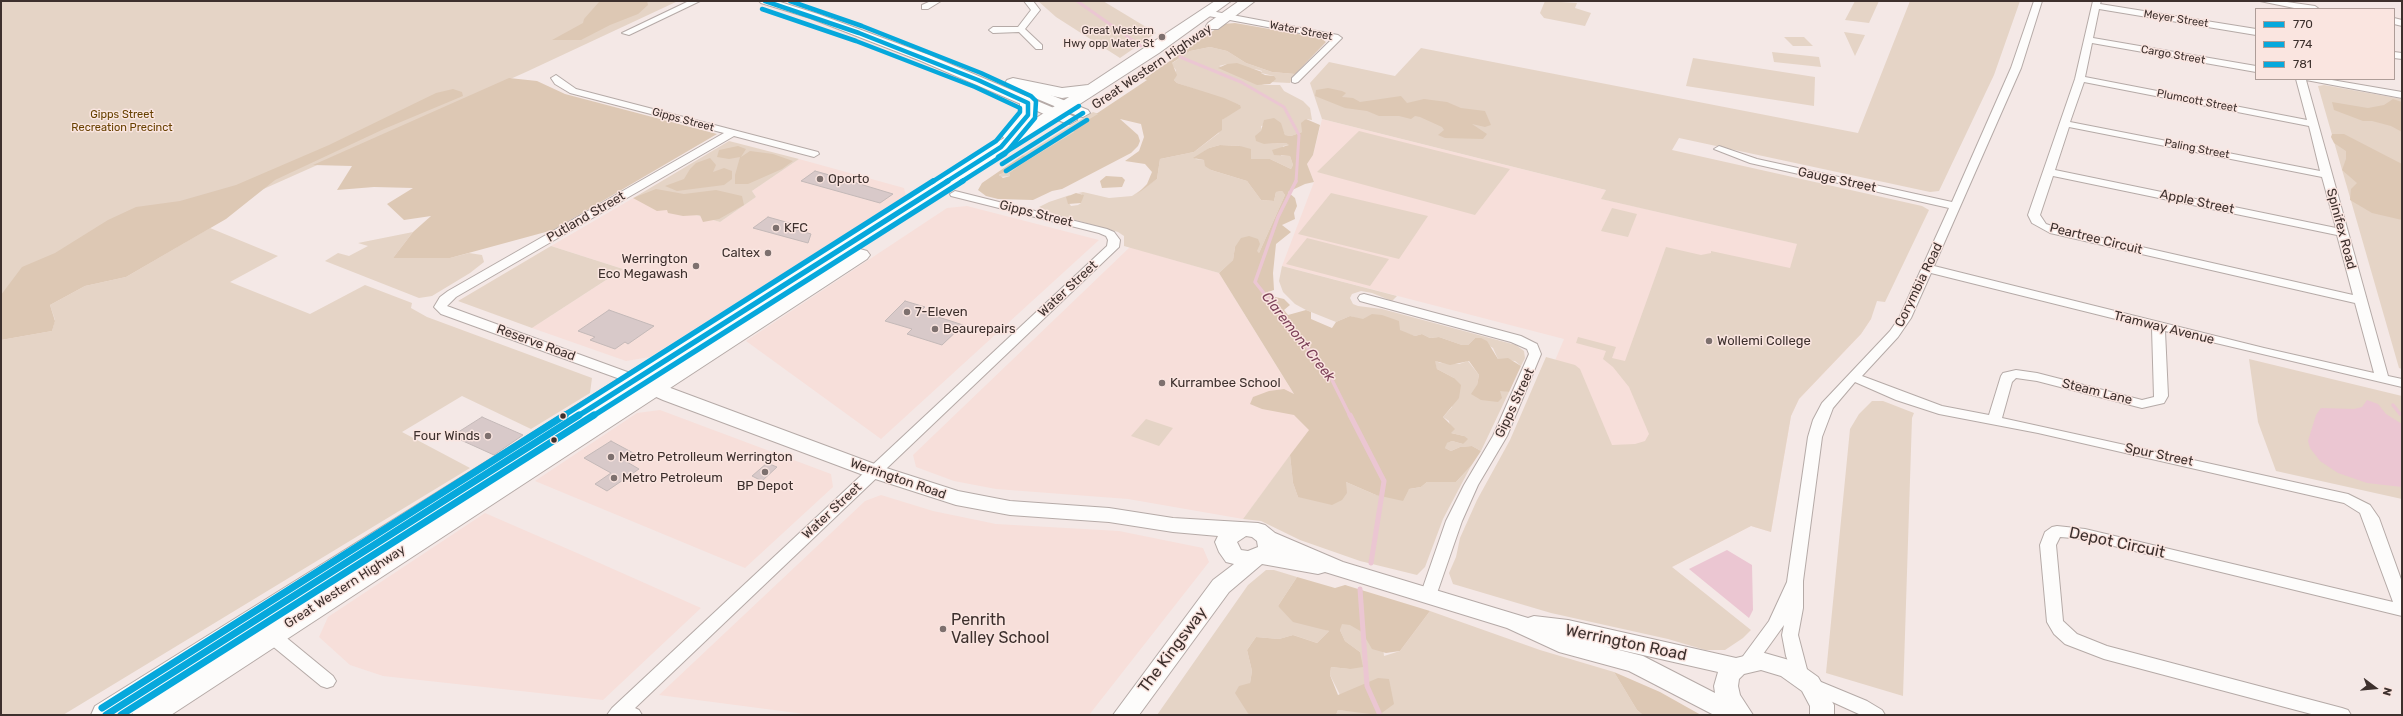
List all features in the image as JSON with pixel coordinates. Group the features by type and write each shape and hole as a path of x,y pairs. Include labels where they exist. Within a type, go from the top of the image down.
{"highway":[{"name":"Great Western Highway","path":"147,715 271,635 1001,147 1068,113 1090,90 1154,50 1224,1"},
{"name":"Great Western Highway","path":"106,715 955,194 1068,113 1226,17 1248,1"},
{"path":"1014,83 1062,93 1090,90"},
{"path":"1001,147 1028,114 1028,103"}],"main road":[{"path":"765,1 820,19 925,58 1028,103 1068,113"},
{"path":"794,1 880,30 1014,83 1068,113"},
{"name":"Werrington Road","path":"645,384 873,471 934,492 984,504 1131,517 1173,525 1192,535 1231,543 1241,558 1261,551 1336,568 1515,622 1567,646 1635,663 1736,715"},
{"path":"1231,543 1258,530 1261,551"},
{"name":"The Kingsway","path":"1221,586 1231,543"},
{"name":"The Kingsway","path":"1125,715 1221,586 1261,551"},
{"name":"Werrington Road","path":"1515,622 1568,629 1741,665 1762,661 1777,664 1806,680"},
{"path":"1741,665 1728,676 1726,686 1728,698 1741,715"},
{"path":"1806,680 1822,705 1822,715"}],"street":[{"path":"626,33 696,1"},
{"path":"925,7 937,1"},
{"path":"1022,29 1023,24 1036,10 1028,1"},
{"name":"Corymbia Road","path":"1806,680 1794,656 1790,635 1795,608 1795,581 1818,426 1827,406 1900,326 1956,206 2016,68 2038,1"},
{"path":"2264,1 2282,6 2304,8"},
{"name":"Meyer Street","path":"2097,3 2255,32"},
{"name":"Peartree Circuit","path":"2097,3 2090,40 2067,124 2034,215 2042,226 2360,300"},
{"name":"Water Street","path":"1206,13 1338,38 1295,80"},
{"path":"993,30 1022,29 1039,47"},
{"name":"Cargo Street","path":"2090,40 2255,69"},
{"name":"Gipps Street","path":"556,78 558,82 573,91 814,154"},
{"name":"Plumcott Street","path":"2080,79 2314,124"},
{"name":"Spinifex Road","path":"2302,80 2382,379"},
{"path":"2316,80 2402,95"},
{"name":"Paling Street","path":"2067,124 2327,175"},
{"name":"Putland Street","path":"442,304 452,294 732,133"},
{"name":"Gauge Street","path":"1719,149 1735,156 1754,161 1956,206"},
{"name":"Apple Street","path":"2050,172 2343,233"},
{"name":"Gipps Street","path":"955,194 1103,231 1110,234 1114,240"},
{"name":"Water Street","path":"622,714 873,471 1108,252 1113,247 1114,240"},
{"name":"Tramway Avenue","path":"1927,268 2158,326 2402,383"},
{"name":"Gipps Street","path":"1364,298 1516,339 1532,347 1535,354 1534,360 1500,436 1471,485 1454,521 1428,596"},
{"name":"Reserve Road","path":"442,304 440,307 445,311 645,384"},
{"name":"Steam Lane","path":"1995,420 2004,382 2008,376 2016,374 2037,377 2142,404 2152,403 2159,400 2161,396 2158,326"},
{"name":"Spur Street","path":"1854,377 1927,406 2348,499 2365,509 2371,518 2402,604"},
{"name":"Depot Circuit","path":"2342,715 2104,652 2071,640 2060,630 2055,622 2048,545 2050,536 2057,532 2085,534 2402,610"},
{"name":"Corymbia Road","path":"1741,665 1776,624 1795,581"},
{"path":"271,635 327,681"},
{"path":"1806,680 1861,706 1876,715"}],"shaded area":[{"path":"647,1 648,5 638,14 610,25 581,40 552,40 583,23 584,19 599,2"},
{"path":"1235,23 1321,38 1326,42 1295,74 1272,72 1246,63 1227,51 1210,47 1190,51 1172,63 1177,75 1174,80 1177,83 1224,98 1240,105 1241,108 1222,120 1222,130 1194,152 1160,159 1157,179 1137,194 1147,184 1152,172 1145,164 1125,161 1139,151 1144,137 1141,124 1120,119 1138,135 1140,141 1138,146 1131,153 1062,189 1052,191 1033,200 998,199 986,196 978,190 982,183 1023,155 1027,157 999,175 1003,178 1010,176 1009,173 1023,163 1074,132 1071,130 1098,114 1096,114 1147,80 1144,79 1223,24"},
{"path":"1237,63 1262,72 1261,73 1265,75 1274,76 1276,79 1270,84 1257,85 1218,68 1227,64"},
{"path":"509,78 537,81 565,94 717,134 553,230 450,258 393,258 413,232 431,216 404,220 387,204 413,188 374,187 337,190 352,166 313,165"},
{"path":"1328,88 1342,91 1346,93 1342,97 1353,98 1360,102 1401,96 1407,103 1424,99 1447,102 1461,108 1485,111 1491,125 1485,127 1472,124 1487,134 1483,139 1445,138 1438,135 1444,130 1442,127 1420,117 1415,116 1411,119 1399,116 1379,116 1367,111 1345,108 1315,96 1316,90"},
{"path":"453,89 462,92 463,96 384,129 275,180 226,219 126,277 85,286 50,305 55,321 52,331 1,340 1,295 22,267 55,253 108,220 136,207 180,201 236,185 329,145 436,93"},
{"path":"2393,99 2402,102 2402,132 2391,126 2372,121 2363,121 2334,110 2332,102 2368,108 2384,105"},
{"path":"1274,118 1281,123 1285,135 1291,136 1302,132 1301,123 1306,119 1320,125 1313,155 1307,164 1314,182 1305,184 1288,192 1295,198 1297,206 1294,213 1295,219 1282,225 1291,232 1276,244 1273,273 1274,290 1268,292 1271,296 1284,299 1290,305 1284,310 1288,315 1306,310 1311,312 1311,319 1332,328 1336,322 1350,316 1363,319 1372,314 1382,315 1399,321 1400,330 1415,336 1422,334 1430,338 1439,337 1462,345 1468,345 1475,338 1481,338 1487,341 1498,359 1508,358 1521,366 1509,392 1500,391 1502,398 1498,402 1481,400 1471,394 1477,385 1479,375 1469,361 1450,365 1435,361 1437,369 1454,378 1461,385 1459,398 1443,417 1455,429 1451,433 1464,436 1468,439 1463,444 1452,441 1447,443 1445,448 1451,451 1460,447 1472,446 1481,451 1471,466 1456,482 1427,482 1421,487 1409,489 1403,501 1376,495 1346,482 1347,493 1342,500 1332,505 1298,497 1293,483 1290,455 1309,430 1294,415 1262,409 1250,404 1253,397 1269,391 1284,389 1294,394 1219,273 1233,260 1235,247 1241,238 1249,236 1258,239 1260,244 1257,251 1259,253 1285,195 1282,191 1276,192 1274,201 1261,200 1247,181 1211,170 1205,166 1204,160 1193,158 1209,148 1220,145 1240,146 1251,149 1251,159 1270,159 1291,169 1293,165 1290,156 1274,155 1272,150 1289,145 1286,143 1264,144 1256,141 1255,136 1261,131 1264,120"},
{"name":"Wollemi College","path":"1322,119 1606,190 1602,199 1881,263 1871,319 1861,334 1799,399 1791,416 1771,532 1751,526 1672,567 1521,442 1564,339 1282,266 1314,182 1307,164 1313,155"},
{"path":"2332,134 2344,134 2402,164 2402,220 2372,213 2350,200 2351,189 2357,183 2342,170 2346,159 2346,151 2334,143 2331,137"},
{"path":"738,146 746,149 741,157 750,151 773,154 793,161 782,169 748,184 735,184 735,175 740,157 729,159 717,157 719,150"},
{"path":"710,158 716,165 713,172 724,168 732,171 732,179 724,185 677,191 665,186 684,179 696,163"},
{"path":"799,159 904,188 906,196 650,357 626,361 532,328 623,269 551,246 635,197 720,222 756,197 752,191"},
{"path":"1106,176 1122,177 1125,180 1122,187 1102,188 1100,181"},
{"path":"656,189 684,194 716,190 742,196 744,205 719,219 703,222 700,215 683,216 668,213 667,210 657,211 633,198"},
{"path":"1076,193 1084,195 1081,203 1068,204 1066,197"},
{"path":"967,206 1099,240 881,439 746,341 947,208"},
{"name":"Kurrambee School","path":"1130,247 1219,273 1313,425 1243,519 1128,499 996,489 954,481 916,467 913,455"},
{"path":"2367,400 2378,404 2386,414 2402,424 2402,487 2367,483 2338,473 2320,461 2310,448 2308,441 2316,415 2321,408 2354,409 2362,407"},
{"path":"660,410 831,474 833,487 745,568 535,481 637,413"},
{"name":"Penrith Valley School","path":"881,495 933,511 996,524 1119,531 1203,548 1209,562 1089,715 812,715 659,695 865,501"},
{"path":"485,513 701,608 603,700 383,676 350,665 319,637 328,617"},
{"path":"1727,550 1752,565 1753,610 1749,618 1689,569"},
{"path":"1297,577 1335,588 1345,585 1430,611 1400,651 1386,653 1372,649 1362,632 1350,625 1342,624 1340,630 1345,641 1360,652 1363,667 1350,669 1331,667 1330,675 1338,695 1378,678 1389,679 1394,704 1379,715 1338,710 1336,715 1249,715 1235,693 1239,686 1250,683 1252,671 1247,650 1256,637 1279,639 1293,635 1317,643 1329,631 1293,622 1278,606"},
{"path":"1614,672 1660,692 1701,715 1643,715 1637,710"}],"green space":[{"name":"Gipps Street Recreation Precinct","path":"1,1 678,1 526,72 1,306"},
{"path":"1038,1 1103,1 1156,33 1120,58 1056,17"},
{"path":"1545,1 1577,3 1575,8 1591,13 1585,26 1544,18 1540,13"},
{"path":"1855,1 1879,1 1869,23 1845,20"},
{"path":"1910,1 2020,1 1994,75 1939,191 1930,192 1679,138 1672,150 1922,206 1929,210 1885,302 1877,301 1871,319 1861,334 1799,399 1791,416 1771,532 1751,526 1672,567 1751,630 1743,638 1725,650 1705,650 1668,639 1551,613 1453,584 1449,573 1456,557 1460,538 1477,500 1510,440 1546,357 1575,365 1580,369 1612,445 1635,444 1645,441 1649,434 1629,387 1613,367 1603,359 1606,351 1576,343 1578,337 1616,347 1612,358 1625,361 1666,247 1701,255 1711,253 1711,251 1790,268 1797,244 1601,199 1606,190 1322,119 1310,83 1329,62 1395,76 1421,48 1858,133"},
{"path":"1844,32 1865,35 1855,56"},
{"path":"1784,37 1804,37 1813,46 1793,46"},
{"path":"1210,47 1227,51 1246,63 1272,72 1295,74 1290,83 1270,82 1274,76 1261,73 1262,71 1259,70 1227,64 1219,66 1264,85 1280,85 1284,91 1303,101 1310,108 1312,120 1306,119 1302,132 1291,136 1285,135 1280,123 1261,126 1264,144 1286,143 1290,145 1283,146 1281,156 1290,156 1293,165 1291,169 1270,159 1251,159 1240,146 1220,145 1209,148 1195,159 1204,160 1211,170 1247,181 1261,200 1274,201 1276,192 1282,191 1285,195 1259,253 1235,247 1233,260 1219,273 1124,246 1124,236 1118,232 1054,214 1039,207 1070,195 1067,200 1071,206 1081,203 1082,194 1078,193 1083,192 1109,198 1132,196 1157,179 1160,159 1194,152 1219,133 1222,120 1240,105 1177,83 1174,80 1176,70 1171,64 1190,51"},
{"path":"1772,52 1819,57 1821,67 1774,62"},
{"path":"1693,58 1815,77 1814,106 1686,86"},
{"path":"2324,85 2402,99 2402,369 2399,368 2318,86"},
{"path":"1093,112 1099,114 1074,132 1023,163 1009,173 1010,176 999,177 1002,171 1026,158 1023,155"},
{"path":"1359,131 1510,169 1475,215 1317,172"},
{"path":"729,141 799,159 752,191 756,197 720,222 635,197"},
{"path":"1331,193 1428,216 1399,259 1298,234"},
{"path":"1612,208 1637,214 1628,237 1601,231"},
{"path":"210,228 278,256 230,282 310,314 365,285 412,303 411,308 427,317 592,378 590,393 531,429 462,396 402,432 470,468 63,715 1,715 1,340 52,331 55,320 50,305 85,286 126,277"},
{"path":"413,232 393,258 450,258 469,253 482,255 484,262 470,273 432,296 419,298 325,261 338,253 349,256 368,246 358,243"},
{"path":"1307,238 1389,259 1370,286 1286,264"},
{"path":"551,246 623,269 532,328 458,301"},
{"path":"1282,266 1397,296 1392,301 1372,293 1361,291 1352,294 1350,298 1353,304 1358,306 1382,309 1516,345 1524,351 1525,358 1521,366 1515,361 1498,359 1493,348 1475,338 1468,345 1462,345 1439,337 1430,338 1422,334 1415,336 1350,316 1336,322 1295,304 1283,292 1279,281"},
{"path":"2249,359 2402,396 2402,499 2276,471 2258,422"},
{"path":"1434,360 1440,363 1459,364 1468,361 1479,375 1477,385 1509,392 1481,451 1472,446 1460,447 1451,451 1445,448 1446,443 1452,441 1463,444 1464,436 1451,433 1449,421 1443,417 1452,407 1454,378 1437,369"},
{"path":"1872,401 1883,401 1914,413 1912,418 1903,696 1826,673 1850,429 1859,414"},
{"path":"1146,419 1173,428 1159,446 1131,436"},
{"path":"1290,455 1293,483 1298,497 1346,482 1376,495 1421,487 1427,482 1456,482 1471,466 1443,519 1425,567 1417,575 1360,561 1300,540 1261,521 1243,519"},
{"path":"1266,570 1274,570 1297,577 1278,606 1313,625 1329,631 1317,643 1293,635 1279,639 1256,637 1247,650 1252,671 1250,683 1242,700 1249,715 1157,715 1248,585"},
{"path":"1345,585 1378,601 1384,656 1400,651 1430,611 1540,650 1614,672 1637,710 1643,715 1336,715 1338,710 1348,711 1330,675 1331,667 1350,669 1360,652 1345,641 1340,630"}],"building":[{"path":"815,171 893,194 880,203 801,181"},
{"name":"KFC","path":"768,217 800,226 795,229 811,234 808,243 753,228"},
{"path":"905,301 925,307 920,311 963,325 942,345 907,334 912,329 885,321"},
{"path":"609,310 654,326 628,344 625,342 615,349 590,340 595,337 578,331"},
{"name":"Four Winds","path":"482,417 523,435 494,455 452,436"},
{"name":"Metro Petrolleum Werrington","path":"611,441 637,455 627,462 639,469 607,491 595,484 611,473 584,458"},
{"name":"BP Depot","path":"767,463 777,467 762,481 752,476"}],"waterway":[{"name":"Claremont Creek","path":"1077,1 1141,46"},
{"name":"Claremont Creek","path":"1180,57 1241,82 1284,107 1299,135 1296,182"},
{"name":"Claremont Creek","path":"1296,181 1278,217 1255,282 1330,376 1350,416"},
{"path":"2393,405 2400,414"},
{"name":"Claremont Creek","path":"1350,415 1384,481 1371,563"},
{"name":"Claremont Creek","path":"1360,589 1367,686 1380,715"}],"transit line":[{"name":"770","path":"106,715 1001,147 1028,115 1028,103 978,80 859,33 765,1"},
{"name":"774","path":"121,715 1005,154 1035,118 1036,101 1031,96 981,73 862,26 790,1"},
{"name":"781","path":"102,708 996,141 1020,112 1020,108 975,87 856,41 762,9"},
{"name":"781","path":"998,157 1079,106"},
{"name":"770","path":"1002,164 1083,113"},
{"name":"774","path":"1006,171 1087,120"}],"place":[{"name":"Great Western Hwy opp Water St","path":"1162,37"},
{"name":"Oporto","path":"820,179"},
{"name":"KFC","path":"776,228"},
{"name":"Caltex","path":"768,253"},
{"name":"Werrington Eco Megawash","path":"696,266"},
{"name":"7-Eleven","path":"907,312"},
{"name":"Beaurepairs","path":"935,329"},
{"name":"Wollemi College","path":"1709,341"},
{"name":"Kurrambee School","path":"1162,383"},
{"name":"Four Winds","path":"488,436"},
{"name":"Metro Petrolleum Werrington","path":"611,457"},
{"name":"BP Depot","path":"765,472"},
{"name":"Metro Petroleum","path":"614,478"},
{"name":"Penrith Valley School","path":"943,629"}]}
